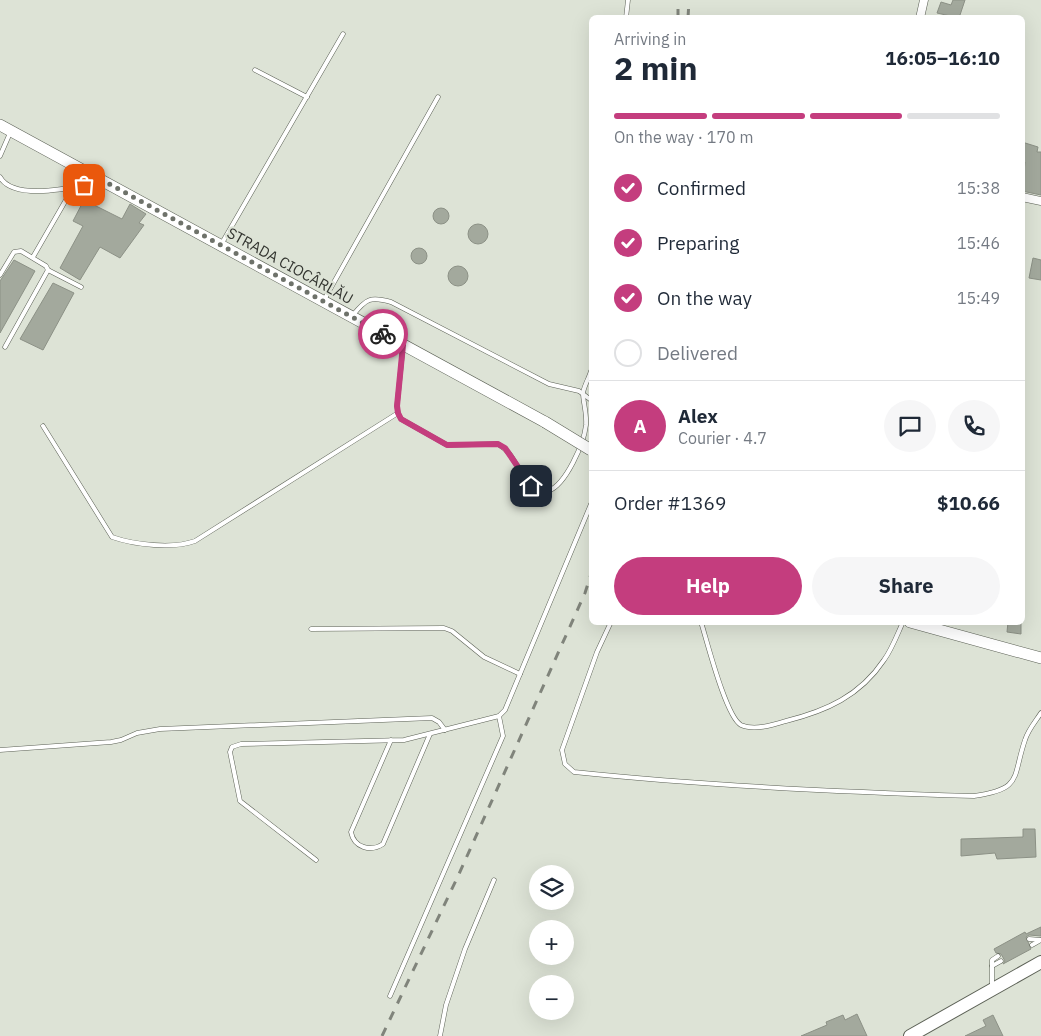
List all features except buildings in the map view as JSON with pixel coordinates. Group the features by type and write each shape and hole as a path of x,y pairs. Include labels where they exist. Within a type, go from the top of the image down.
{"main road":[{"name":"STRADA CIOCÂRLĂU","path":"0,125 545,422 589,449"},
{"path":"921,625 1041,658"},
{"path":"910,1036 1041,962"}],"street":[{"path":"921,15 924,0"},
{"path":"1025,197 1041,200"}],"lane":[{"path":"626,15 628,0"},
{"path":"220,245 343,34"},
{"path":"255,70 306,97"},
{"path":"324,302 438,97"},
{"path":"0,156 11,131"},
{"path":"0,177 3,182 15,189 33,191 104,181"},
{"path":"33,258 74,186"},
{"path":"0,275 14,252 21,251 48,270 81,287"},
{"path":"5,347 48,270"},
{"path":"352,317 364,302 369,299 391,302 549,384 583,394 589,398"},
{"path":"403,345 397,406 401,419 447,445 498,444 505,448 531,486 548,491 560,484 576,456 586,427 586,404 583,394 589,377"},
{"path":"43,426 112,537 124,541 181,546 195,541 398,413"},
{"path":"316,860 240,801 230,752 232,747 241,744 415,738 499,716 505,710 589,509"},
{"path":"610,625 597,652 562,750 565,764 574,772 668,782 829,792 974,796 990,794 1010,784 1016,777 1028,731 1041,713"},
{"path":"702,625 729,711 740,724 753,727 774,724 817,713 840,703 858,689 885,660 902,625"},
{"path":"311,628 444,628 452,631 484,657 520,674"},
{"path":"390,996 503,736 499,716"},
{"path":"0,750 111,742 121,740 136,733 180,728 432,718 439,722 445,730"},
{"path":"391,740 351,832 357,844 370,849 383,844 430,734"},
{"path":"440,1036 446,1004 465,949 494,880"},
{"path":"1029,939 1041,940"},
{"path":"1032,944 1041,940"},
{"path":"993,990 992,960 998,956"},
{"path":"992,966 1001,961"}],"railway":[{"path":"678,0 678,15"},
{"path":"688,15 689,0"},
{"path":"382,1036 459,874 589,580"}],"way so far":[{"path":"84,185 104,181 383,334"}],"route":[{"path":"383,334 403,345 397,406 401,419 447,445 498,444 505,448 531,486"}]}
